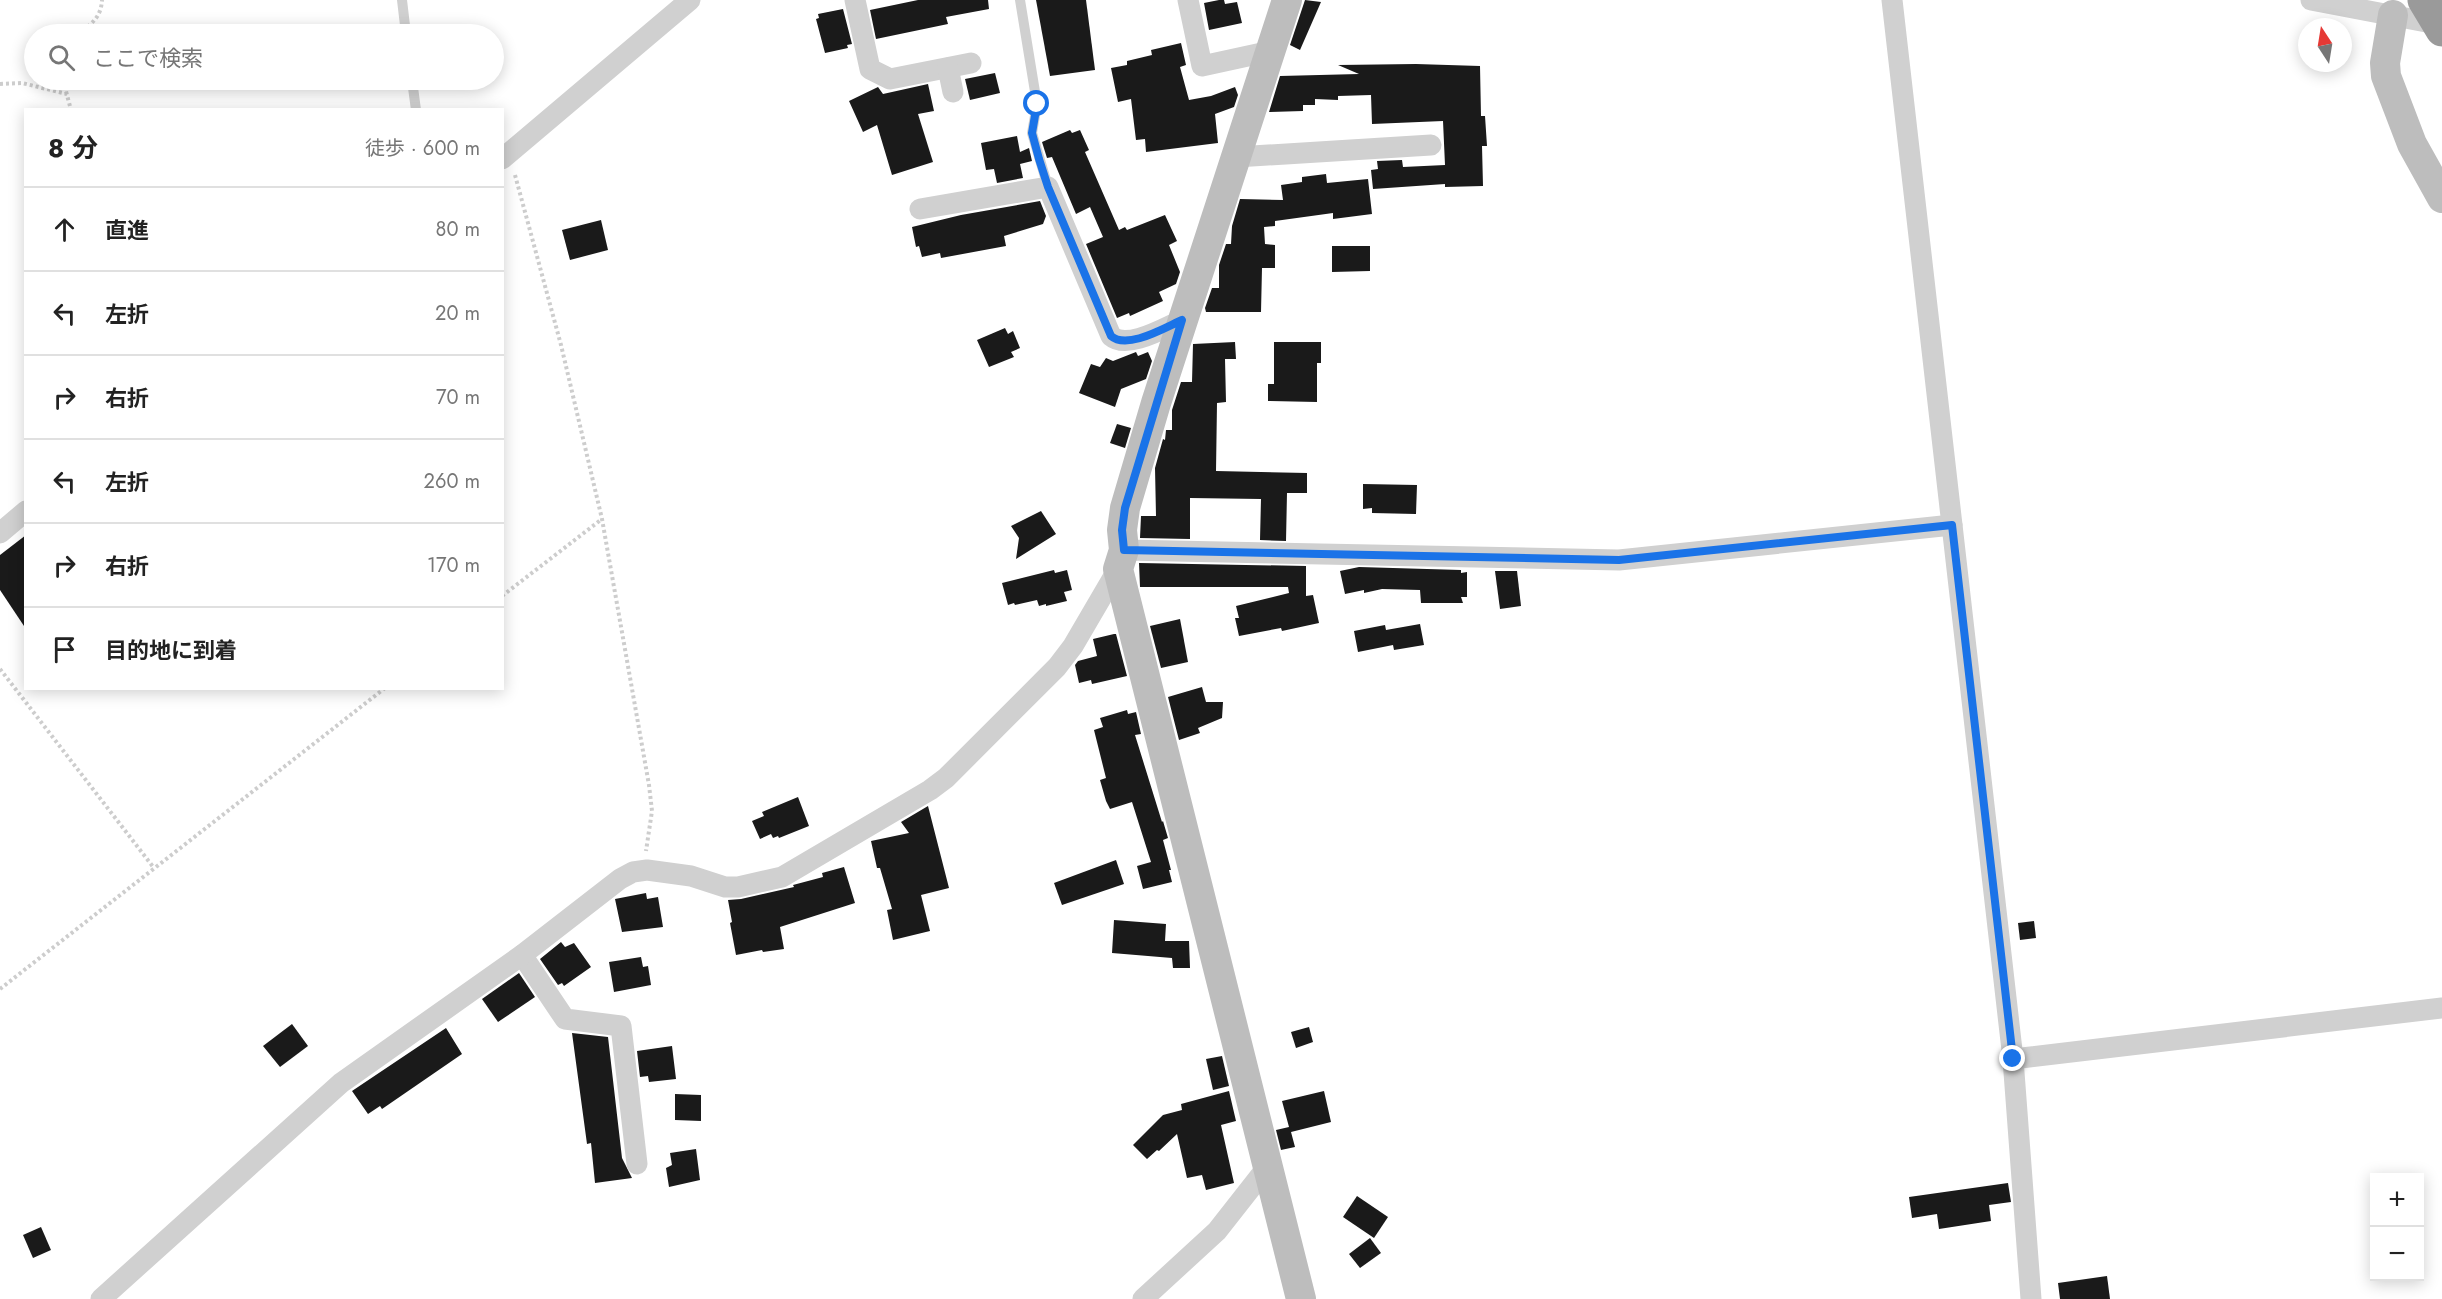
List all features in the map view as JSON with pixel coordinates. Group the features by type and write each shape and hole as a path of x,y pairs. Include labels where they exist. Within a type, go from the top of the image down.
{"highway":[{"path":"2424,0 2442,27"}],"street":[{"path":"505,157 690,0"},
{"path":"855,0 870,69 890,79 971,63"},
{"path":"1188,0 1202,66 1271,51"},
{"path":"1287,0 1182,320 1125,508 1121,559 1301,1299"},
{"path":"1892,0 2013,1059 2031,1299"},
{"path":"2312,0 2442,27"},
{"path":"2393,15 2385,63 2386,76 2412,144 2442,198"},
{"path":"948,68 953,92"},
{"path":"1236,157 1431,146"},
{"path":"920,209 1048,187 1111,336 1117,342 1128,342 1182,320"},
{"path":"0,533 24,513"},
{"path":"1121,559 1619,560 1952,525"},
{"path":"101,1299 341,1083 522,955 620,879 633,872 647,870 691,876 725,887 738,887 774,879 792,871 930,790 946,778 1058,667 1073,646 1121,559"},
{"path":"522,955 565,1019 621,1026 637,1164"},
{"path":"2013,1059 2442,1008"},
{"path":"1143,1299 1222,1226 1268,1166"}],"lane":[{"path":"402,0 405,24"},
{"path":"1020,0 1037,104 1032,133 1048,187"},
{"path":"413,90 416,108"}],"path":[{"path":"91,24 97,19 101,11 102,0"},
{"path":"0,84 24,83"},
{"path":"51,90 67,94"},
{"path":"66,90 70,108"},
{"path":"505,157 522,196 602,519 649,785 652,811 645,846 647,870"},
{"path":"504,595 602,519"},
{"path":"0,669 154,868"},
{"path":"0,989 382,690"}],"building":[{"path":"918,0 988,0 989,9 946,17 948,24 876,39 870,10"},
{"path":"1036,0 1086,0 1095,70 1050,76"},
{"path":"1224,0 1225,4 1237,2 1242,23 1209,30 1204,3"},
{"path":"1305,0 1321,2 1300,50 1290,45"},
{"path":"843,9 852,44 847,45 848,48 825,53 816,19 819,18 818,14"},
{"path":"1181,43 1186,65 1180,67 1189,100 1211,96 1235,87 1238,95 1234,107 1215,114 1218,143 1146,152 1145,139 1136,140 1131,99 1118,102 1111,68 1127,65 1127,61 1152,55 1151,50"},
{"path":"1338,65 1480,66 1481,116 1485,116 1487,146 1482,146 1483,186 1445,187 1445,184 1373,189 1371,170 1378,169 1377,161 1402,160 1403,167 1445,165 1443,121 1372,124 1371,95 1338,96 1338,100 1315,99 1315,105 1303,105 1303,111 1269,112 1280,76 1359,74"},
{"path":"995,73 1000,93 970,100 965,79"},
{"path":"928,84 934,111 918,114 933,162 892,175 877,125 863,132 849,101 878,87 883,94"},
{"path":"1070,130 1072,133 1080,130 1089,150 1085,152 1119,230 1125,227 1127,230 1165,215 1177,241 1169,245 1180,272 1176,284 1159,292 1163,301 1130,316 1129,313 1117,318 1086,244 1103,237 1090,207 1076,214 1052,157 1047,158 1042,142"},
{"path":"1017,136 1020,152 1029,148 1032,161 1020,164 1023,178 997,183 994,169 986,170 981,143"},
{"path":"1326,174 1327,183 1368,179 1372,214 1333,219 1333,213 1275,221 1275,226 1264,227 1265,244 1275,245 1275,268 1262,268 1261,312 1206,312 1205,308 1212,288 1219,288 1219,265 1226,244 1231,244 1232,226 1240,199 1283,200 1281,185 1302,182 1302,177"},
{"path":"1040,201 1046,216 1043,224 1004,236 1006,246 941,258 940,253 922,257 919,246 916,247 912,227 961,215"},
{"path":"601,220 608,250 570,260 562,230"},
{"path":"1332,246 1370,246 1370,271 1332,272"},
{"path":"1005,328 1008,334 1013,331 1020,348 1011,352 1014,357 989,367 977,340"},
{"path":"1235,342 1236,359 1225,359 1226,402 1217,403 1216,471 1307,473 1307,493 1287,493 1286,541 1260,540 1261,499 1190,498 1190,539 1140,538 1141,516 1156,516 1155,468 1163,439 1165,440 1166,430 1172,430 1172,410 1181,382 1192,382 1193,344"},
{"path":"1274,342 1321,342 1321,363 1317,363 1317,402 1268,401 1268,384 1274,384"},
{"path":"1136,352 1138,356 1148,352 1152,361 1146,379 1121,389 1115,407 1079,393 1091,364 1100,367 1106,358 1113,361"},
{"path":"1117,424 1131,428 1125,448 1110,443"},
{"path":"1363,484 1417,485 1416,514 1372,513 1372,508 1363,509"},
{"path":"1041,511 1056,534 1016,559 1019,538 1011,526"},
{"path":"24,537 24,626 0,590 0,555"},
{"path":"1139,563 1306,566 1306,596 1313,595 1319,623 1282,631 1281,628 1239,636 1235,618 1239,618 1236,606 1289,593 1288,587 1140,587"},
{"path":"1359,567 1461,570 1461,573 1467,572 1467,597 1461,597 1463,603 1421,603 1420,590 1382,589 1345,594 1340,571"},
{"path":"1054,570 1055,573 1067,570 1072,590 1064,592 1067,601 1046,606 1046,604 1039,606 1037,600 1008,605 1002,583"},
{"path":"1495,571 1517,571 1521,606 1500,609"},
{"path":"1180,619 1188,662 1161,668 1150,626"},
{"path":"1420,624 1424,645 1394,650 1393,645 1358,652 1354,631 1385,625 1386,630"},
{"path":"1116,634 1127,676 1092,684 1091,680 1079,683 1075,665 1078,661 1097,656 1093,639"},
{"path":"1202,687 1206,702 1223,702 1222,718 1198,728 1200,733 1179,740 1168,697"},
{"path":"1127,710 1128,714 1136,712 1141,734 1135,735 1168,838 1163,840 1171,870 1169,870 1172,882 1143,889 1137,866 1151,862 1132,802 1110,809 1106,801 1100,780 1106,778 1094,730 1103,727 1100,718"},
{"path":"798,797 809,826 779,838 778,836 773,838 771,834 760,839 752,821 764,816 762,812"},
{"path":"928,806 949,888 921,895 930,931 893,940 887,910 892,909 880,868 877,868 871,841 909,833 901,822"},
{"path":"1116,860 1124,884 1062,905 1054,883"},
{"path":"844,867 855,903 780,927 784,949 736,955 728,900 794,887 793,885 823,877 822,873"},
{"path":"646,893 647,899 658,897 663,927 622,932 615,899"},
{"path":"1114,920 1166,924 1165,941 1189,941 1190,968 1173,968 1172,958 1112,953"},
{"path":"2034,921 2036,938 2020,940 2018,923"},
{"path":"561,942 565,947 574,943 591,967 564,986 562,983 558,985 540,959"},
{"path":"641,957 643,967 648,966 651,985 614,992 609,962"},
{"path":"519,973 535,997 498,1022 482,999"},
{"path":"292,1024 308,1046 280,1067 263,1046"},
{"path":"1309,1027 1313,1042 1296,1048 1291,1032"},
{"path":"446,1028 462,1054 382,1109 380,1106 368,1114 352,1091"},
{"path":"572,1033 608,1037 622,1158 632,1178 595,1183 591,1143 587,1144"},
{"path":"672,1046 676,1079 649,1082 648,1076 640,1077 637,1051"},
{"path":"1222,1056 1229,1086 1213,1090 1206,1059"},
{"path":"1229,1091 1236,1121 1221,1125 1234,1183 1206,1190 1202,1175 1187,1178 1177,1134 1147,1159 1133,1145 1163,1115 1182,1110 1181,1104"},
{"path":"1324,1091 1331,1122 1291,1132 1295,1147 1281,1150 1276,1130 1289,1127 1282,1101"},
{"path":"675,1094 701,1095 701,1121 675,1120"},
{"path":"696,1149 700,1180 669,1187 666,1168 672,1165 670,1153"},
{"path":"2008,1183 2011,1202 1989,1205 1991,1221 1939,1229 1937,1214 1912,1218 1909,1197"},
{"path":"1357,1196 1388,1217 1374,1238 1343,1217"},
{"path":"41,1227 51,1250 33,1258 23,1235"},
{"path":"1370,1238 1381,1253 1360,1268 1349,1254"},
{"path":"2107,1276 2110,1299 2060,1299 2058,1283"}],"route":[{"path":"1037,104 1032,133 1039,159 1048,187 1111,336 1117,342 1128,342 1182,320 1125,508 1122,530 1124,550 1436,554 1619,560 1952,525 2013,1059"}]}
